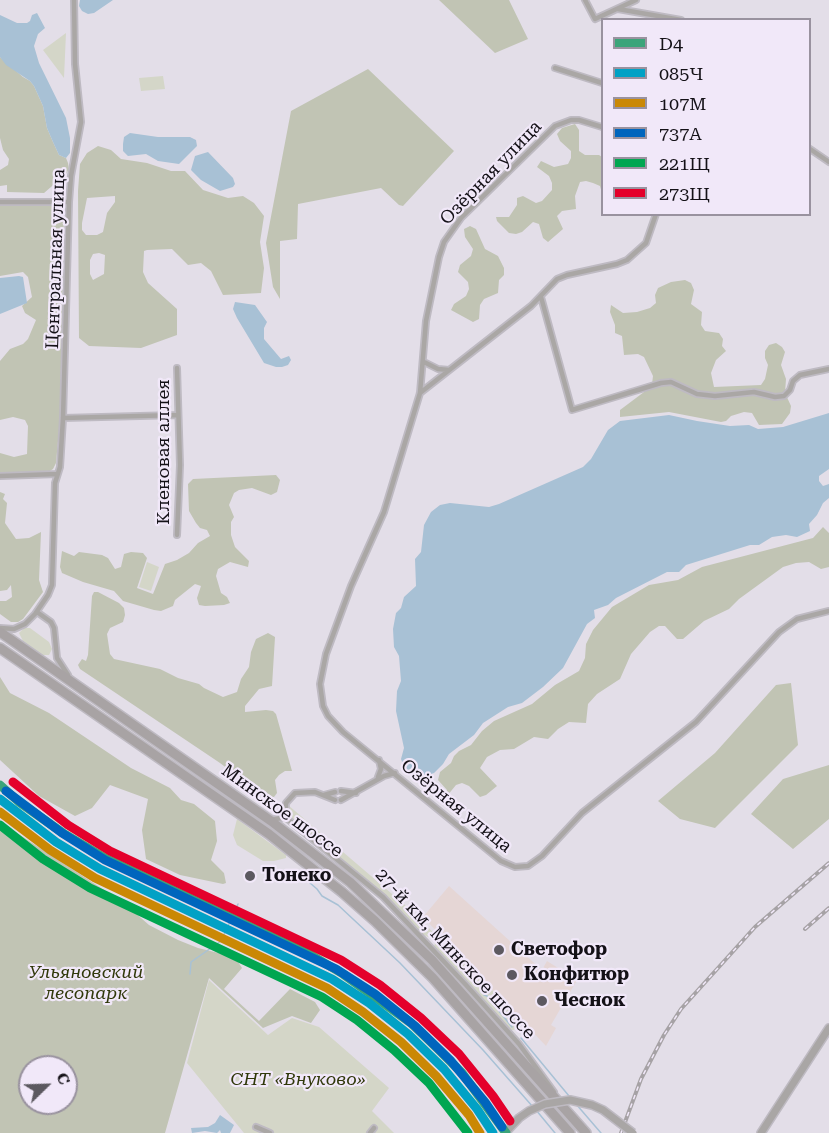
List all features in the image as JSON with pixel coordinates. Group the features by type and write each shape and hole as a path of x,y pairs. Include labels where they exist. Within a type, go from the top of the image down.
{"highway":[{"name":"Минское шоссе","path":"0,630 271,821 342,875 432,960 514,1051"},
{"name":"Минское шоссе","path":"0,648 268,834 310,866 434,978 506,1058"},
{"name":"27-й км, Минское шоссе","path":"514,1051 586,1133"},
{"name":"27-й км, Минское шоссе","path":"506,1058 570,1133"}],"main road":[{"path":"761,1133 829,1028"},
{"path":"505,1133 529,1111 545,1104 570,1100 603,1110 633,1133"}],"street":[{"name":"Центральная улица","path":"37,612 52,585 55,483 60,467 63,418 69,202 71,176 81,122 75,64 74,0"},
{"path":"585,0 595,20 636,0"},
{"path":"618,9 670,18"},
{"path":"555,68 601,82"},
{"name":"Озёрная улица","path":"601,126 579,120 571,120 555,126 461,218 444,242 426,321 420,393 384,512 351,586 322,669 321,696 328,716 344,732 501,861 514,867 528,866 542,856 582,813 696,722 779,632 797,619 829,611"},
{"path":"811,150 829,162"},
{"path":"0,202 69,202"},
{"path":"420,393 541,297 550,284 567,275 627,260 646,243 655,216"},
{"path":"541,297 572,410 661,382 671,382 697,394 715,396 754,392 775,397 784,396 790,390 793,381 800,375 829,369"},
{"path":"424,362 438,369 449,370"},
{"name":"Кленовая аллея","path":"177,368 180,465 177,535"},
{"path":"63,418 178,415"},
{"path":"0,476 57,474"},
{"path":"0,630 19,628 37,612 51,622 54,628 57,658 71,680"},
{"path":"377,779 381,769 379,760"},
{"path":"341,800 377,779 395,773"},
{"path":"341,791 356,793"},
{"path":"271,821 285,817 286,803 291,796 302,792 324,795 335,800"},
{"path":"324,795 335,792"},
{"name":"27-й км, Минское шоссе","path":"285,817 353,871 400,915 519,1044 569,1114"},
{"path":"256,1126 270,1133"}],"shaded area":[{"path":"449,886 542,970 547,961 577,980 551,1025 556,1028 546,1046 423,917"}],"green space":[{"path":"439,0 509,0 528,39 495,53"},
{"path":"66,33 64,78 43,50"},
{"path":"0,57 34,86 43,106 47,128 53,142 59,155 66,158 68,163 69,169 66,174 44,193 7,192 7,185 0,186 0,170 8,165 9,159 3,150 0,138"},
{"path":"368,69 454,151 403,206 381,188 298,204 297,239 280,241 280,299 273,287 266,243 291,111"},
{"path":"163,76 165,89 141,91 139,78"},
{"path":"575,124 579,130 579,151 585,155 601,156 601,190 600,186 593,183 580,182 575,196 576,209 562,211 557,216 563,229 548,242 543,238 539,224 533,222 522,232 509,233 496,217 509,217 517,205 517,198 523,196 536,203 542,201 552,190 549,176 537,167 541,161 554,167 568,164 571,151 560,141 557,134 562,128"},
{"path":"98,146 111,150 121,159 147,163 171,171 185,171 203,190 228,198 243,196 254,203 264,216 260,242 264,268 261,293 223,295 211,271 201,263 188,265 172,249 147,250 144,251 143,272 148,283 177,309 177,335 141,348 89,346 79,338 78,191 80,164 87,153","holes":["115,196 115,202 107,213 103,232 97,235 86,235 82,230 82,223 87,198","93,254 105,255 104,274 93,280 90,274 90,260"]},
{"path":"0,205 60,206 64,210 60,419 56,463 48,472 0,472 0,453 14,457 27,454 28,426 25,420 13,417 0,420 0,361 10,349 23,344 28,339 36,320 25,313 22,306 32,297 28,277 23,272 0,276"},
{"path":"470,226 476,229 485,249 498,256 504,268 504,275 499,280 498,293 484,299 480,305 479,319 473,322 451,310 454,304 466,296 469,289 468,282 458,272 460,265 471,256 473,249 465,237 464,229"},
{"path":"685,280 691,283 694,290 691,304 702,312 701,325 705,331 719,333 723,339 722,346 726,351 716,360 711,373 714,387 761,385 768,365 765,351 769,345 776,343 782,347 785,352 781,365 786,379 785,393 791,406 790,413 782,424 759,425 752,413 744,412 721,422 669,412 620,417 620,410 648,389 652,384 653,376 644,357 638,354 624,355 622,336 615,333 615,325 610,312 611,305 623,313 650,308 656,303 655,295 658,288 671,282"},
{"path":"276,475 280,480 277,492 271,495 252,488 239,490 234,493 229,505 234,517 231,522 231,535 235,547 249,561 248,567 230,562 218,569 216,576 221,593 230,603 199,605 197,598 201,586 195,584 175,600 173,606 161,611 154,610 123,601 114,591 62,573 60,567 62,551 74,556 79,552 102,555 108,558 115,569 121,567 124,554 143,553 147,558 137,588 153,594 165,564 189,553 198,543 210,536 207,530 200,528 189,511 188,484 193,479"},
{"path":"0,492 5,494 3,499 7,503 5,523 16,539 29,538 41,532 39,580 43,592 23,619 18,622 11,622 0,614 0,601 6,601 12,597 11,585 7,590 0,591"},
{"path":"823,527 829,533 829,567 821,569 809,562 783,567 729,609 704,621 683,639 677,639 665,626 659,626 650,632 631,654 620,679 597,694 588,704 586,723 569,722 548,739 534,737 514,749 500,750 487,757 480,768 497,786 486,795 480,797 469,786 462,783 456,785 447,796 447,790 438,780 440,772 451,763 459,751 471,745 494,721 532,704 555,685 579,671 585,658 586,644 593,630 612,607 649,585 678,580 702,567 813,538"},
{"path":"147,562 159,567 151,591 139,587"},
{"path":"94,592 119,603 124,608 123,622 110,628 107,634 110,654 114,659 160,669 178,678 199,684 223,697 237,692 241,679 249,667 256,639 268,633 275,637 272,686 259,689 245,706 245,712 266,710 276,714 292,771 285,771 275,780 277,793 274,797 269,799 265,797 220,763 80,669 78,665 82,659 86,661 88,655"},
{"path":"24,628 30,628 49,642 52,649 49,655 42,655 23,641 19,633"},
{"path":"0,677 10,693 49,713 131,768 170,788 181,800 194,804 215,821 217,841 211,860 224,873 226,883 180,875 146,859 142,830 148,799 110,785 92,808 75,816 39,796 0,760"},
{"path":"791,683 798,745 715,828 680,819 658,801 715,753 776,685"},
{"path":"829,765 829,819 793,849 751,814 783,779"},
{"path":"288,805 419,917 437,937 422,934 376,887 290,818 287,813"},
{"path":"237,819 286,855 286,858 263,861 237,845 233,835"},
{"name":"Ульяновский лесопарк","path":"0,822 124,903 149,925 198,948 235,957 242,968 224,989 259,1021 290,989 315,1002 320,1010 311,1023 292,1016 263,1028 209,978 165,1133 0,1133"},
{"path":"445,941 516,1015 517,1022 514,1030 510,1030 434,946 436,942"},
{"name":"СНТ «Внуково»","path":"209,980 268,1035 292,1018 319,1027 389,1088 372,1111 394,1133 244,1133 187,1063"}],"water":[{"path":"80,0 113,0 94,13 88,14 79,6"},
{"path":"37,13 45,28 38,34 34,46 39,63 66,118 70,153 66,158 59,155 53,142 47,128 43,106 34,86 6,65 0,57 0,15 17,23 27,23 32,15"},
{"path":"130,133 158,137 190,137 196,140 197,146 179,164 158,161 146,154 128,156 123,151 123,144 124,137"},
{"path":"208,152 233,178 235,184 233,187 220,191 201,180 191,170 195,156"},
{"path":"23,277 27,303 0,314 0,278"},
{"path":"235,302 255,305 267,322 264,328 264,339 281,359 289,356 291,360 288,365 276,367 264,363 237,318 233,309"},
{"path":"829,413 829,469 819,476 819,481 823,486 829,484 829,498 809,524 810,531 797,537 786,535 772,537 759,545 750,545 686,565 679,572 667,572 616,598 608,605 594,610 595,618 587,624 563,668 543,687 522,703 508,707 483,723 474,735 449,754 434,773 412,777 405,770 401,759 404,748 396,711 397,691 401,681 399,656 394,647 393,629 396,613 401,608 404,597 416,586 415,559 421,552 424,525 431,512 440,505 450,503 489,507 583,467 591,459 608,430 620,421 669,415 730,426 749,425 758,429 783,427"},
{"path":"220,1115 234,1125 230,1133 221,1133 220,1130 217,1133 205,1131 192,1133 191,1128 208,1127 215,1123"}],"waterway":[{"path":"303,877 322,896 338,905 400,963 483,1050 533,1107"},
{"path":"190,974 191,962 221,941 238,904"},
{"path":"484,995 512,1027"},
{"path":"521,1038 569,1096"},
{"path":"576,1104 601,1133"},
{"path":"536,1110 555,1133"}],"railway":[{"path":"621,1133 641,1079 664,1035 681,1009 755,927 829,863"},
{"path":"805,929 829,908"}],"transit line":[{"name":"273Щ","path":"13,782 68,825 110,851 341,960 380,985 421,1018 459,1054 510,1121"},
{"name":"D4","path":"0,785 19,802 63,833 105,858 311,955 343,974 411,1023 437,1048 462,1073 506,1133"},
{"name":"737А","path":"6,791 62,833 105,860 336,969 375,994 415,1026 451,1061 485,1102 502,1127"},
{"name":"085Ч","path":"0,799 56,842 100,869 332,979 369,1003 408,1034 444,1069 477,1109 493,1133"},
{"name":"107М","path":"0,812 50,850 95,878 327,988 363,1012 401,1042 436,1076 469,1115 480,1133"},
{"name":"221Щ","path":"0,825 43,859 90,888 322,997 357,1020 429,1083 468,1133"}],"place":[{"name":"Тонеко","path":"250,876"},
{"name":"Светофор","path":"499,950"},
{"name":"Конфитюр","path":"512,975"},
{"name":"Чеснок","path":"542,1001"}]}
